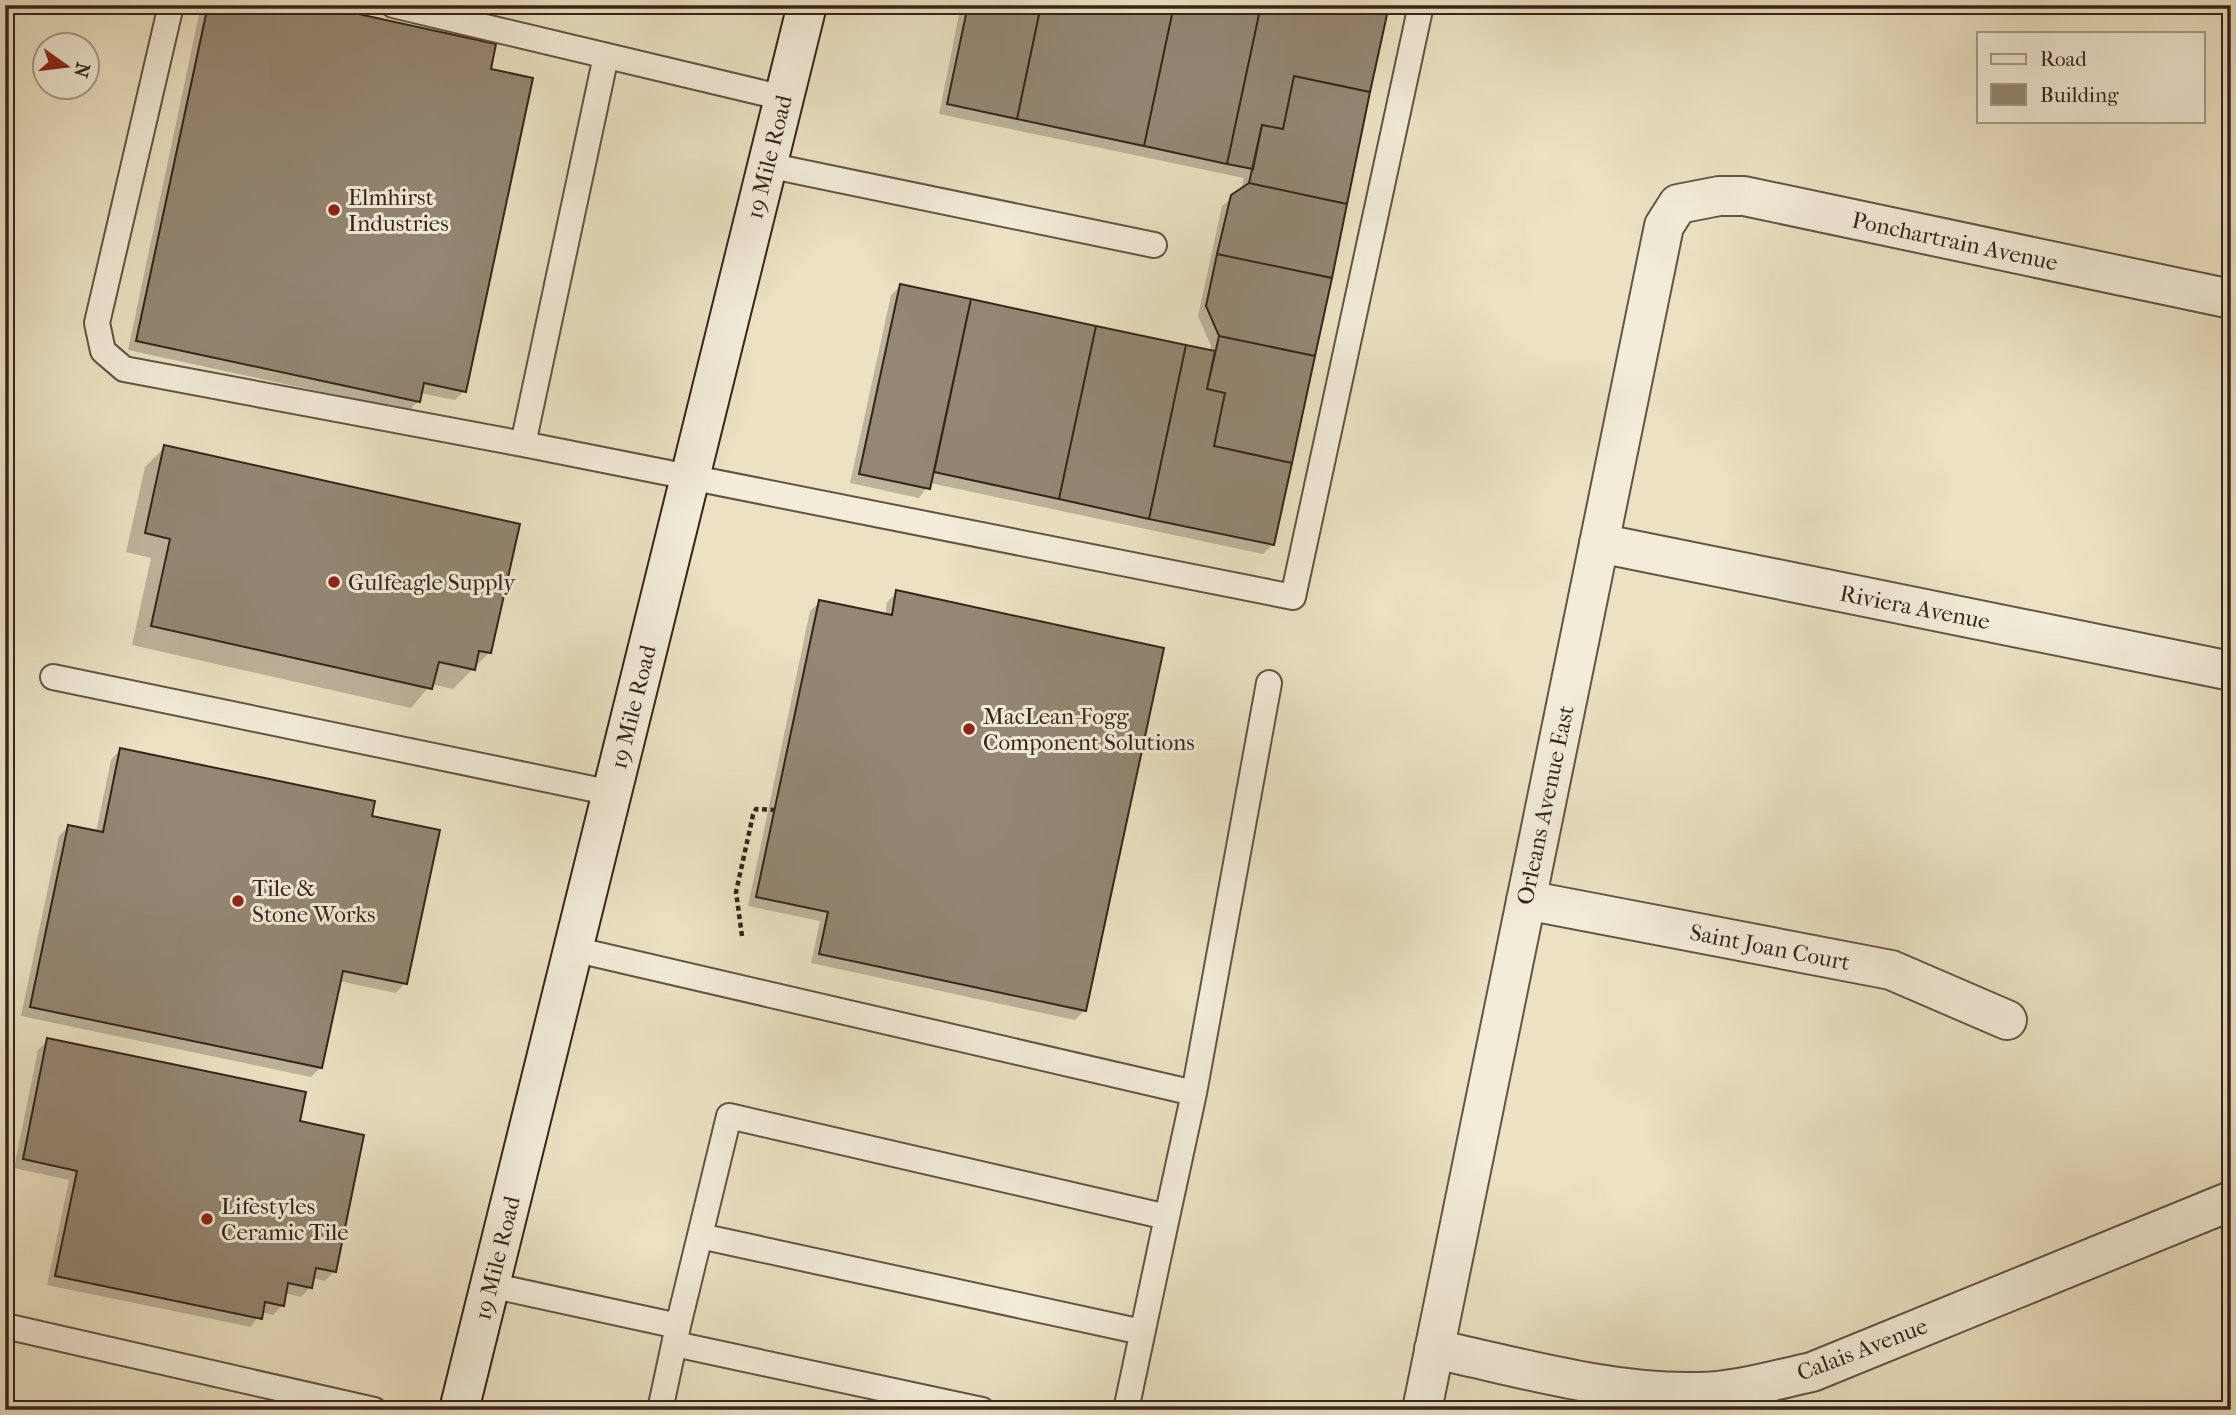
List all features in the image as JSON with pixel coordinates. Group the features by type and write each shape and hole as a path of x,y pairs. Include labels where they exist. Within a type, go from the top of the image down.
{"street":[{"name":"19 Mile Road","path":"459,1410 807,5"},
{"name":"Ponchartrain Avenue","path":"1678,204 1719,195 1744,196 2231,299"},
{"name":"Orleans Avenue East","path":"1422,1410 1664,226 1678,204"},
{"name":"Riviera Avenue","path":"1599,543 2231,671"},
{"name":"Saint Joan Court","path":"1525,900 1891,970 2007,1020"},
{"name":"Calais Avenue","path":"1434,1349 1569,1378 1663,1391 1698,1392 1742,1386 1812,1372 2231,1201"}],"lane":[{"path":"171,5 97,323 103,351 124,369 523,444 1293,597 1421,5"},
{"path":"393,5 783,98"},
{"path":"523,444 606,56"},
{"path":"767,165 1154,245"},
{"path":"53,677 612,793"},
{"path":"1126,1410 1194,1093 1269,683"},
{"path":"573,949 1194,1093"},
{"path":"660,1410 729,1116 1167,1217"},
{"path":"700,1236 1142,1332"},
{"path":"490,1285 677,1335 982,1410"},
{"path":"5,1326 374,1410"}],"path":[{"path":"742,936 736,892 753,815 756,809 774,810"}],"building":[{"name":"Elmhirst Industries","path":"208,5 317,5 496,44 491,69 533,78 466,392 424,383 420,402 136,341"},
{"path":"968,5 1041,5 1017,119 947,104"},
{"path":"1041,5 1174,5 1144,146 1017,119"},
{"path":"1174,5 1261,5 1227,164 1144,146"},
{"path":"1261,5 1367,5 1388,10 1370,92 1294,76 1283,129 1262,125 1253,169 1227,164"},
{"path":"1294,76 1370,92 1347,204 1249,183 1262,125 1283,129"},
{"path":"1249,183 1347,204 1332,278 1217,254 1231,195"},
{"path":"1217,254 1332,278 1315,356 1219,336 1206,306"},
{"path":"900,284 971,299 930,489 859,474"},
{"path":"971,299 1096,326 1059,499 934,472"},
{"path":"1096,326 1186,345 1149,519 1059,499"},
{"path":"1219,336 1315,356 1292,463 1214,446 1225,393 1207,389"},
{"path":"1186,345 1215,351 1207,389 1225,393 1214,446 1292,463 1274,545 1149,519"},
{"name":"Gulfeagle Supply","path":"164,445 520,524 491,653 479,651 475,670 439,662 432,689 151,626 170,539 145,533"},
{"name":"MacLean-Fogg Component Solutions","path":"896,590 1164,648 1086,1011 819,954 828,912 756,897 819,600 892,615"},
{"name":"Tile & Stone Works","path":"120,748 375,801 372,816 440,830 407,984 343,971 322,1068 30,1007 68,825 103,832"},
{"name":"Lifestyles Ceramic Tile","path":"47,1038 306,1092 300,1121 364,1135 336,1272 316,1268 312,1288 288,1283 284,1306 265,1302 262,1319 55,1276 77,1171 23,1159"}],"place":[{"name":"Elmhirst Industries","path":"334,210"},
{"name":"Gulfeagle Supply","path":"334,582"},
{"name":"MacLean-Fogg Component Solutions","path":"969,729"},
{"name":"Tile & Stone Works","path":"238,901"},
{"name":"Lifestyles Ceramic Tile","path":"207,1219"}]}
